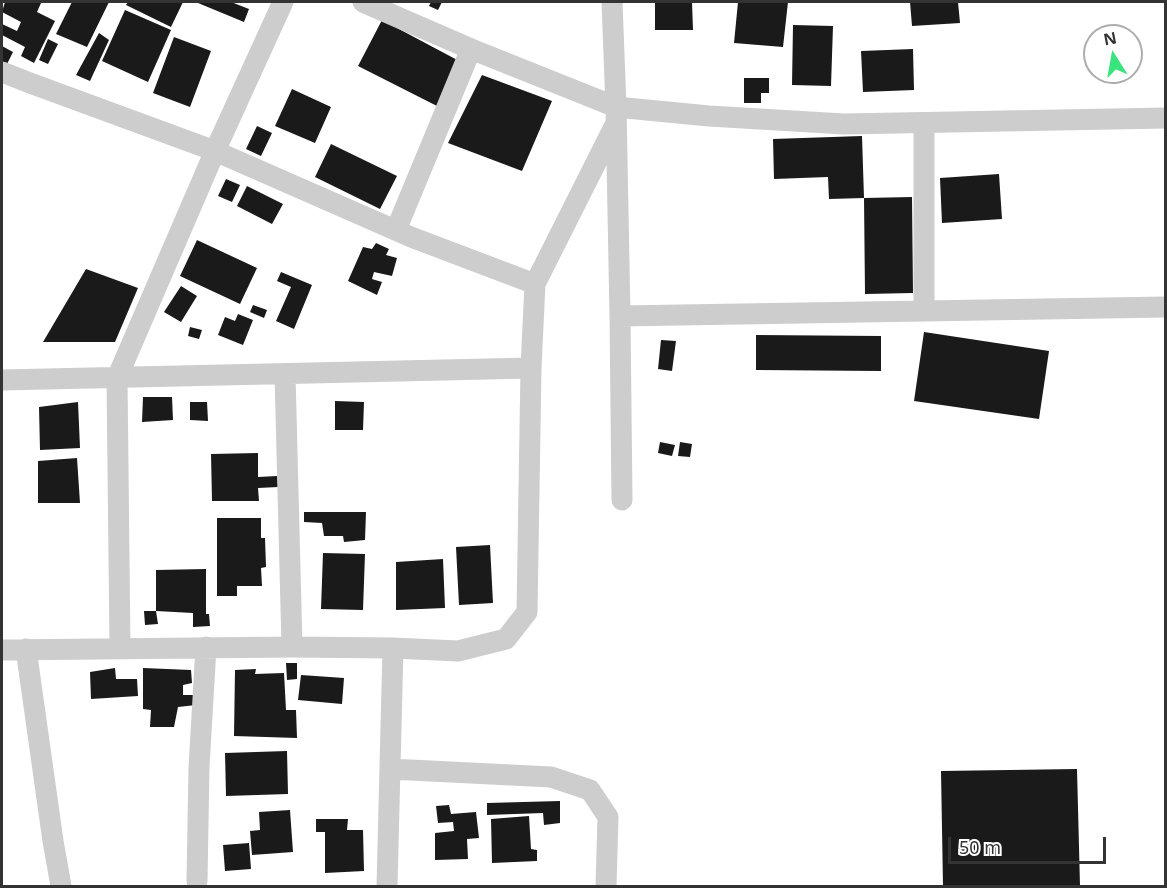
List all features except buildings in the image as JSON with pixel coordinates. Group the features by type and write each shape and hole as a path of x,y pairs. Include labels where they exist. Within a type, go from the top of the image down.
{"street":[{"path":"120,648 117,378 215,151 283,2"},
{"path":"363,2 616,115 709,116 844,124 1166,118"},
{"path":"612,2 622,500"},
{"path":"396,230 471,49"},
{"path":"2,72 215,151 396,230 535,284"},
{"path":"2,650 292,646 458,651 506,639 527,612 531,368 535,284 616,115"},
{"path":"924,123 924,311"},
{"path":"620,316 1166,307"},
{"path":"2,380 531,368"},
{"path":"285,374 292,646"},
{"path":"197,881 199,767 206,647"},
{"path":"387,886 393,648"},
{"path":"26,650 61,886"},
{"path":"390,769 551,777 590,790 608,817 606,886"}]}
